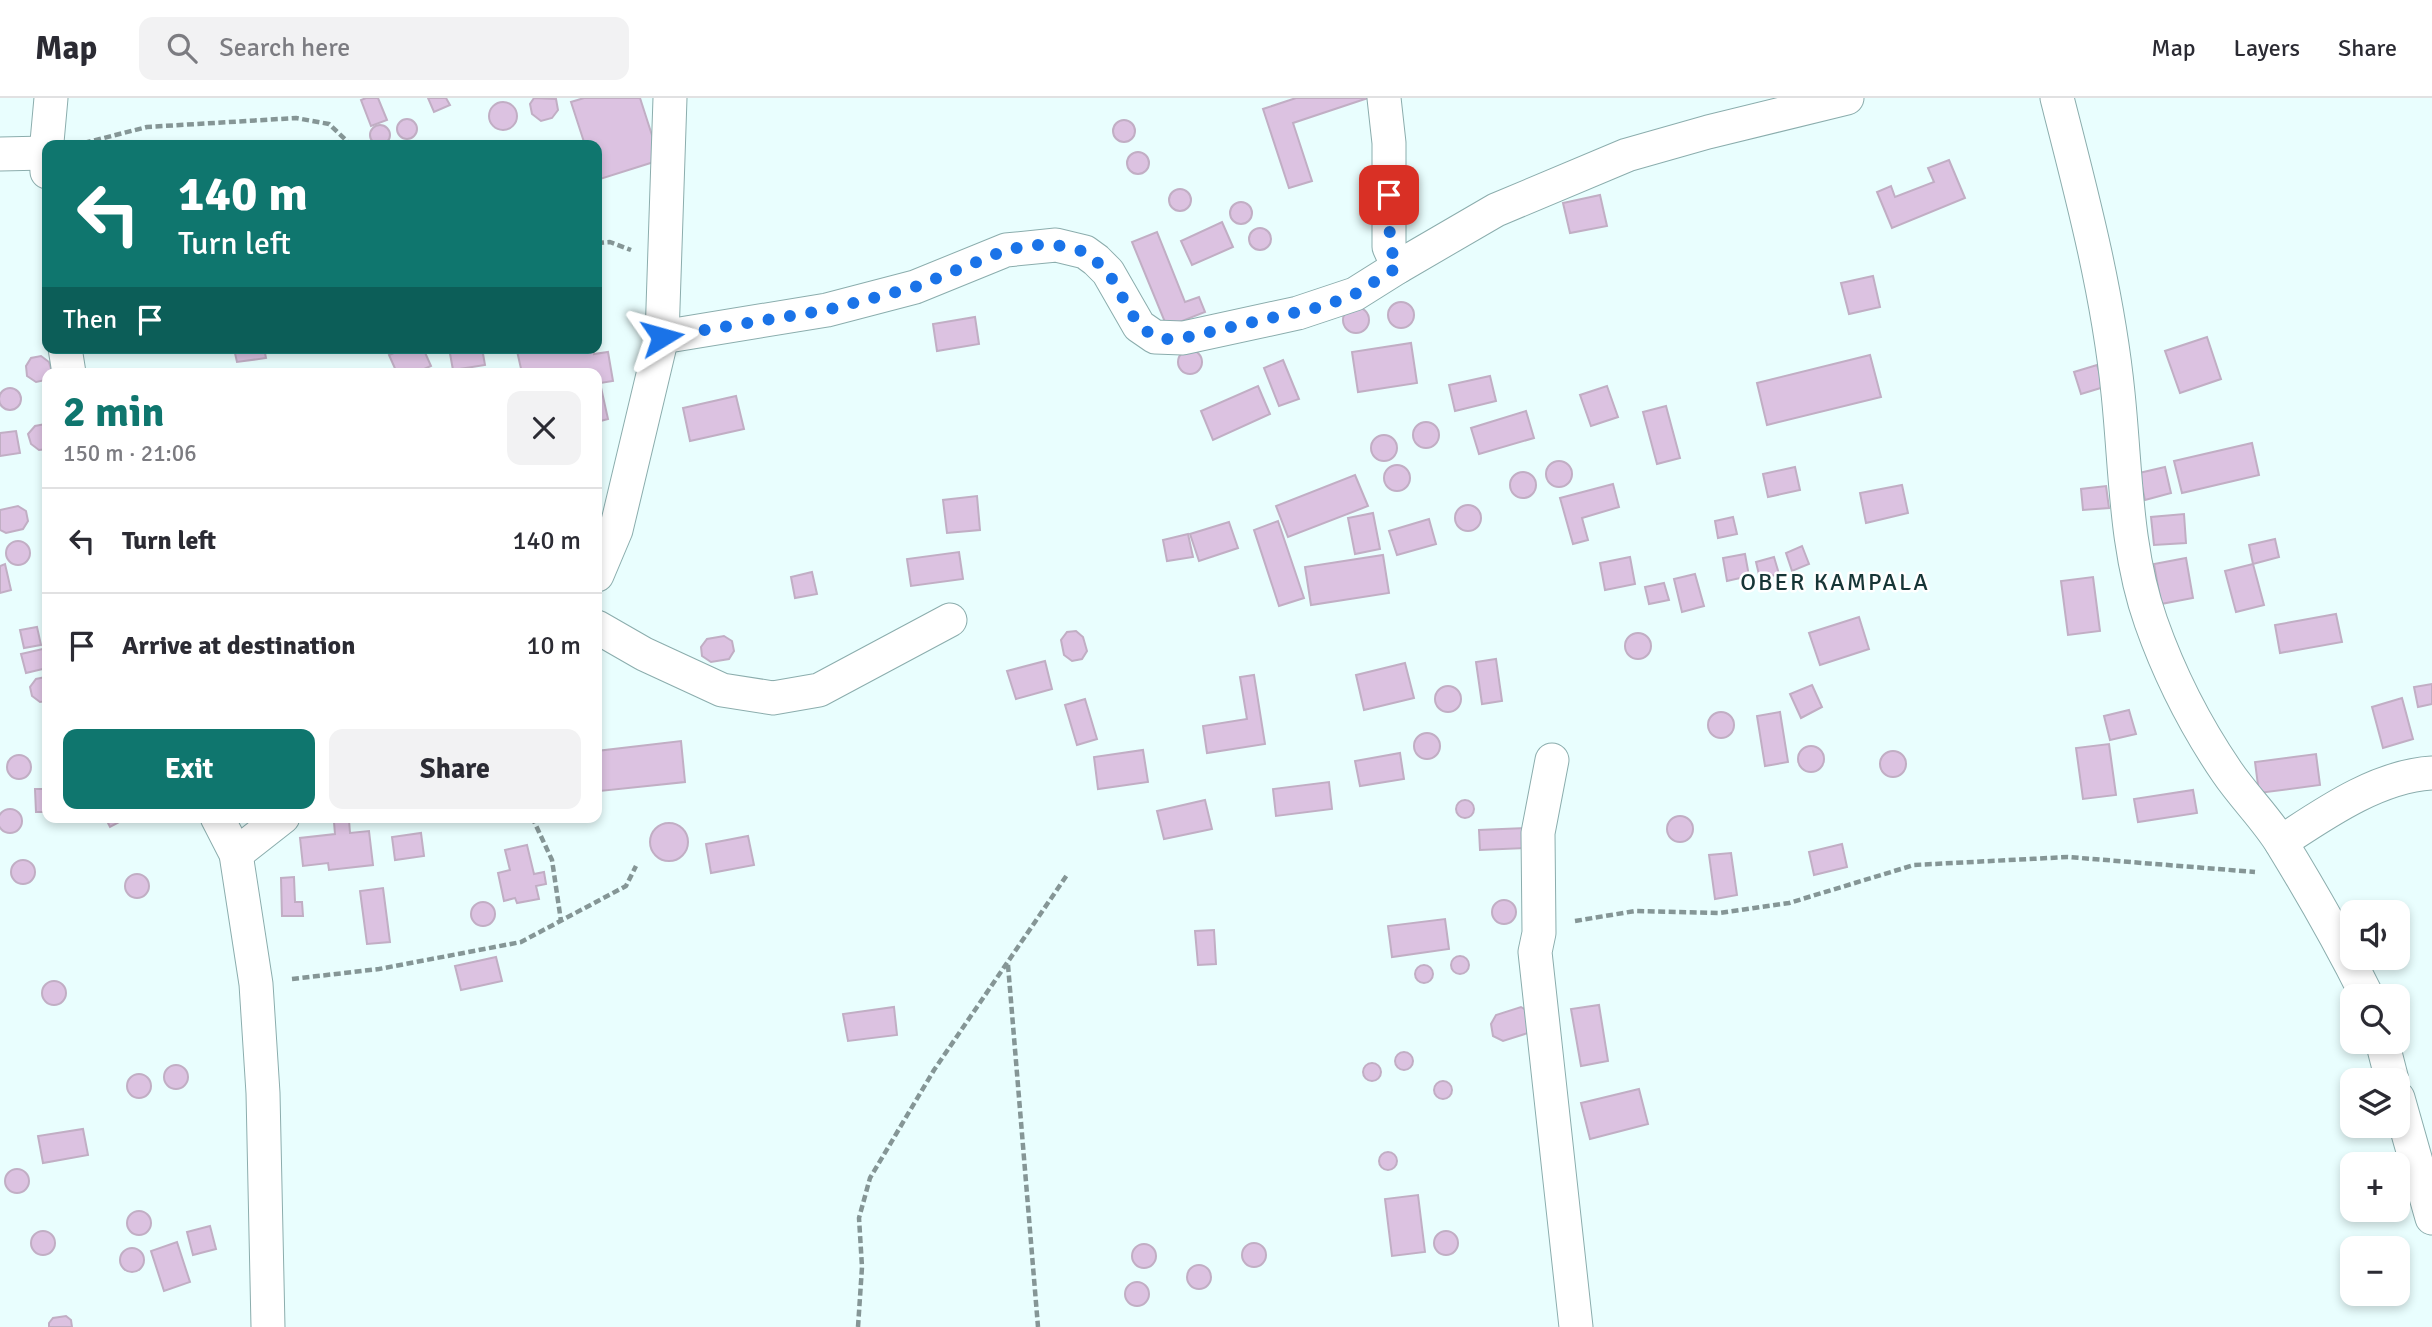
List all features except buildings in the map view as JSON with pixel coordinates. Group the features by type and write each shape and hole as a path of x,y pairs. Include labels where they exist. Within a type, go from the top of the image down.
{"street":[{"path":"51,98 55,140"},
{"path":"602,563 616,530 662,337 670,98"},
{"path":"1384,98 1389,143 1390,247 1398,267"},
{"path":"662,337 827,310 915,287 1006,250 1033,245 1063,246 1086,252 1108,272 1139,326 1155,337 1183,338 1324,306 1355,294 1496,210 1627,155 1847,98"},
{"path":"2057,98 2074,163 2109,327 2118,392 2129,520 2136,566 2150,620 2169,670 2187,706 2228,773 2281,842 2360,984"},
{"path":"0,154 42,156"},
{"path":"602,630 644,654 722,690 773,698 819,690 950,620"},
{"path":"1552,760 1538,833 1539,933 1535,952 1576,1327"},
{"path":"2281,842 2330,810 2365,792 2416,774 2432,773"},
{"path":"220,823 236,854 256,984 263,1093 268,1327"},
{"path":"236,854 275,823"},
{"path":"2409,1138 2432,1218"}],"path":[{"path":"108,140 147,127 296,118 329,124 346,140"},
{"path":"535,823 552,860 561,921"},
{"path":"1539,933 1566,922 1635,911 1720,913 1789,903 1913,865 2068,858 2253,871 2309,891"},
{"path":"256,984 379,969 521,942 626,886 636,866"},
{"path":"858,1327 862,1267 859,1218 870,1178 934,1070 1067,875"},
{"path":"1008,965 1038,1327"}],"district":[{"name":"OBER KAMPALA","path":"1835,582"}],"route":[{"path":"662,337 827,310 915,287 1006,250 1033,245 1056,245 1086,252 1096,260 1108,272 1139,326 1155,337 1183,338 1324,306 1355,294 1398,267 1390,247 1389,195"}]}
